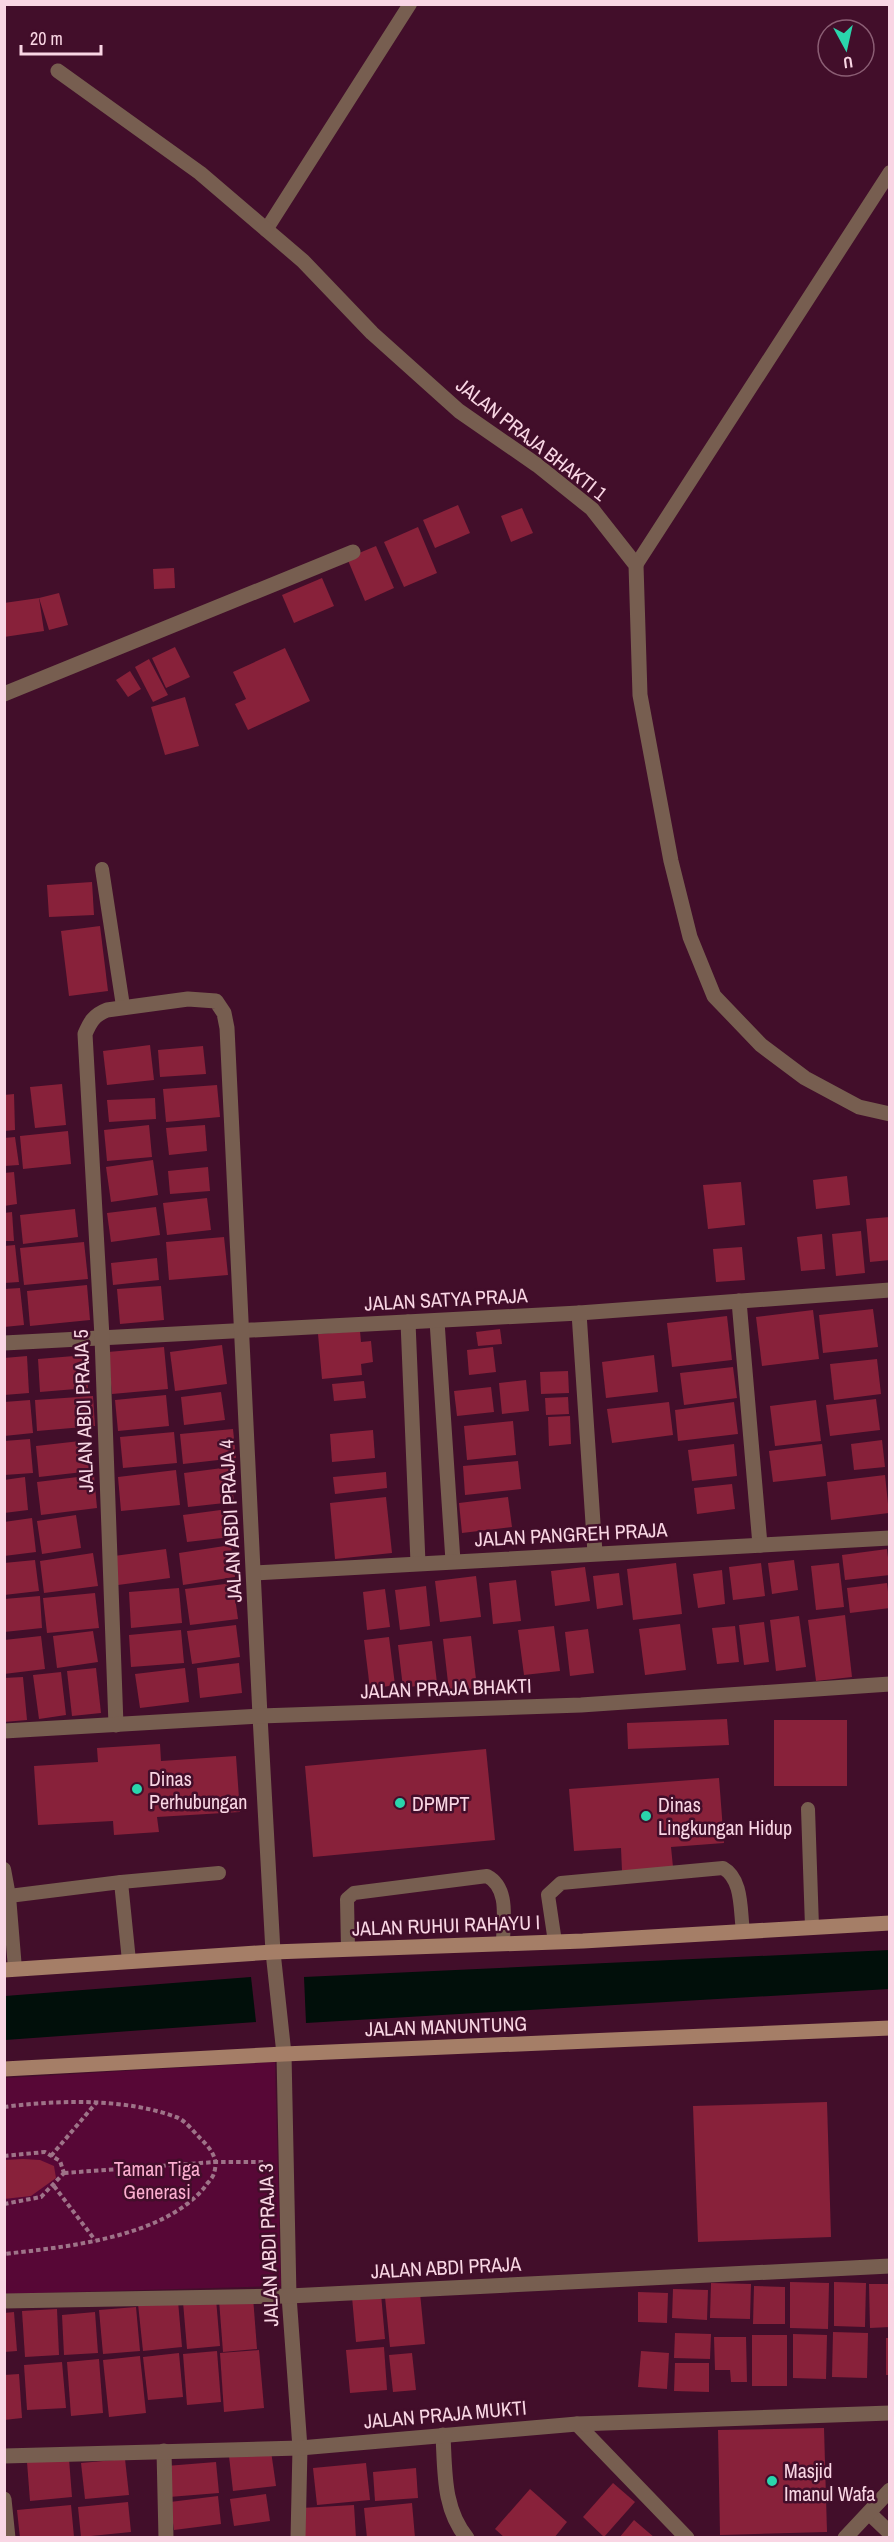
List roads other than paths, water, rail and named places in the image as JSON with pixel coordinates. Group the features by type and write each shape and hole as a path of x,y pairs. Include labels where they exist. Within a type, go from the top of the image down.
{"street":[{"name":"JALAN PRAJA BHAKTI 1","path":"58,71 200,173 303,261 372,333 459,411 537,465 592,510 636,565"},
{"path":"4,694 353,552"},
{"path":"636,565 640,695 671,861 690,937 714,996 761,1045 805,1078 860,1107 890,1114"},
{"name":"JALAN ABDI PRAJA 4","path":"123,1006 188,999 216,1001 224,1012 227,1028 228,1088 273,1952"},
{"name":"JALAN ABDI PRAJA 5","path":"116,1725 102,1337 85,1034 90,1022 98,1014 123,1006"},
{"name":"JALAN SATYA PRAJA","path":"4,1343 579,1313 890,1290"},
{"path":"739,1301 760,1545"},
{"path":"579,1313 595,1553"},
{"path":"437,1321 453,1561"},
{"path":"408,1322 418,1563"},
{"name":"JALAN PANGREH PRAJA","path":"254,1573 890,1538"},
{"name":"JALAN PRAJA BHAKTI","path":"4,1731 260,1716 581,1705 890,1684"},
{"name":"JALAN RUHUI RAHAYU I","path":"10,1969 273,1952 555,1942 890,1923"},
{"name":"JALAN ABDI PRAJA 3","path":"273,1952 284,2054 290,2295 300,2448 297,2538"},
{"name":"JALAN MANUNTUNG","path":"4,2069 284,2054 890,2028"},
{"name":"JALAN ABDI PRAJA","path":"4,2301 290,2295 890,2266"},
{"name":"JALAN PRAJA MUKTI","path":"4,2456 300,2448 577,2424 890,2413"},
{"path":"577,2424 687,2538"},
{"path":"443,2435 449,2504 455,2524 467,2538"},
{"path":"164,2451 166,2538"},
{"path":"844,2538 890,2490"},
{"path":"4,2499 8,2538"},
{"path":"869,2513 890,2533"}],"lane":[{"path":"266,230 410,4"},
{"path":"636,565 890,172"},
{"path":"102,869 123,1006"},
{"path":"808,1809 812,1927"},
{"path":"555,1942 548,1895 561,1883 723,1868 732,1872 736,1880 743,1931"},
{"path":"4,1869 9,1896 10,1969"},
{"path":"9,1896 121,1882 219,1874"},
{"path":"348,1949 345,1908 347,1899 354,1893 487,1876 496,1881 502,1890 503,1944"},
{"path":"121,1882 129,1962"}],"place":[{"name":"Dinas Perhubungan","path":"137,1789"},
{"name":"DPMPT","path":"400,1803"},
{"name":"Dinas Lingkungan Hidup","path":"646,1816"},
{"name":"Masjid Imanul Wafa","path":"772,2481"}],"park label":[{"name":"Taman Tiga Generasi","path":"157,2180"}]}
